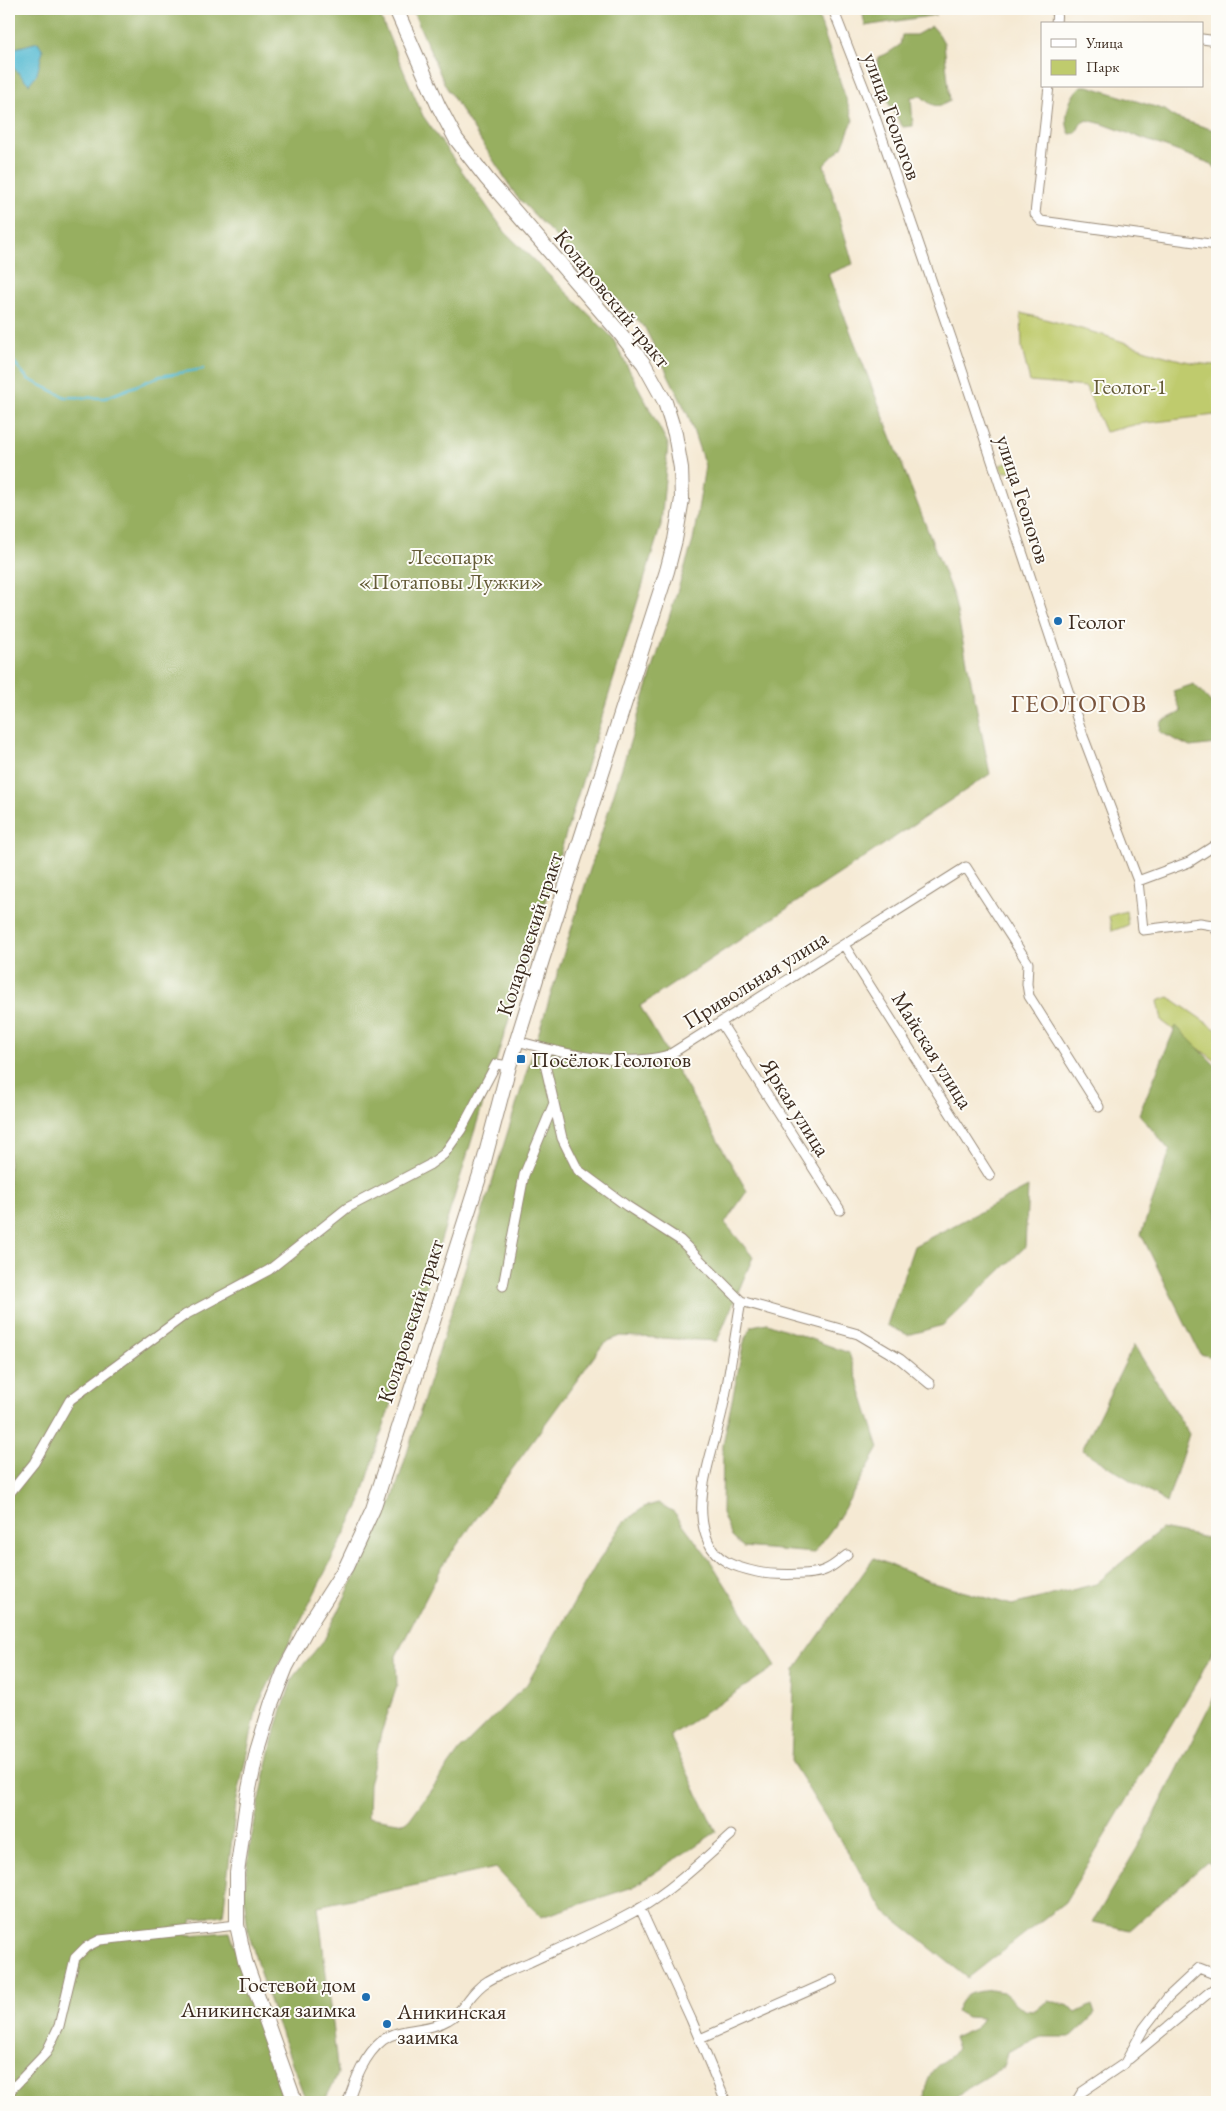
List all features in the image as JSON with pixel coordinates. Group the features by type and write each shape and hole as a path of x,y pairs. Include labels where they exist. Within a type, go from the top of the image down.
{"street":[{"name":"Коларовский тракт","path":"295,2102 245,1961 236,1925 237,1873 248,1794 257,1751 271,1705 286,1667 307,1628 346,1566 373,1509 483,1166 509,1066 667,571 675,540 682,499 681,468 675,434 665,402 644,364 574,279 487,179 456,139 438,105 396,9"},
{"name":"улица Геологов","path":"834,9 872,111 958,357 1082,736 1138,881 1143,930 1200,923 1212,925 1217,931"},
{"path":"1058,9 1058,22"},
{"path":"1204,39 1217,40"},
{"path":"1049,88 1035,214 1041,221 1217,245"},
{"path":"1138,881 1190,862 1217,844"},
{"name":"Привольная улица","path":"517,1041 567,1055 650,1060 670,1055 966,867 1028,963 1027,984 1029,996 1099,1107"},
{"name":"Майская улица","path":"844,944 990,1176"},
{"name":"Яркая улица","path":"722,1023 840,1210"},
{"path":"548,1049 544,1060 562,1138 578,1170 627,1206 680,1240 740,1301 858,1334 900,1359 930,1384"},
{"path":"9,1494 34,1463 70,1400 185,1315 268,1270 346,1208 429,1165 444,1154 454,1142 496,1064 509,1066"},
{"path":"503,1286 524,1175 554,1103"},
{"path":"740,1301 723,1408 702,1494 701,1518 708,1541 719,1558 734,1567 761,1573 792,1574 824,1571 847,1555"},
{"path":"348,2102 361,2068 374,2049 384,2040 402,2031 441,2024 458,2013 472,1993 490,1980 640,1908 691,1870 731,1835"},
{"path":"640,1908 726,2100"},
{"path":"9,2092 46,2053 59,2026 75,1958 86,1947 100,1940 236,1925"},
{"path":"1125,2062 1144,2028 1168,1997 1199,1968 1217,1975"},
{"path":"700,2039 833,1980"},
{"path":"1076,2102 1082,2092 1125,2062 1217,1986"}],"green space":[{"name":"Лесопарк «Потаповы Лужки»","path":"9,9 377,9 423,116 505,232 612,337 668,444 661,525 360,1503 257,1707 236,1804 223,1915 193,1919 187,1935 230,1932 284,2102 9,2102"},
{"path":"412,9 816,9 853,120 842,147 824,165 853,264 828,274 954,598 990,774 640,1006 747,1191 725,1223 753,1257 717,1341 620,1336 610,1340 601,1347 444,1563 396,1656 397,1686 381,1733 369,1785 368,1817 404,1823 409,1820 460,1750 527,1684 596,1565 623,1523 644,1507 658,1503 674,1512 711,1562 776,1666 670,1736 716,1832 633,1887 541,1917 496,1868 318,1906 338,2074 324,2102 310,2102 303,2093 264,1986 248,1931 244,1895 250,1845 273,1738 293,1677 324,1640 392,1501 693,541 705,466 688,415 645,328 517,197 445,85"},
{"path":"862,9 934,9 936,15 865,26"},
{"path":"932,26 944,43 950,101 938,106 928,102 921,96 911,97 913,126 903,127 884,94 879,75 878,57 900,45 902,35 916,35"},
{"path":"1079,88 1094,88 1165,110 1176,118 1217,131 1217,171 1212,164 1103,124 1087,120 1081,123 1076,133 1070,134 1067,122 1068,108"},
{"name":"Геолог-1","path":"1021,313 1106,336 1175,359 1217,365 1217,418 1215,415 1138,424 1105,432 1086,387 1030,382 1022,349"},
{"path":"1017,460 1022,471 1003,472 1000,465"},
{"path":"1194,684 1217,709 1216,744 1190,747 1160,732 1161,722 1181,712 1173,691"},
{"path":"1126,911 1128,925 1112,931 1109,916"},
{"path":"1169,997 1217,1030 1217,1062 1162,1021 1158,1001"},
{"path":"1176,1026 1217,1067 1217,1358 1200,1354 1141,1234 1170,1151 1139,1114"},
{"path":"1028,1187 1025,1247 943,1325 908,1335 887,1325 914,1246"},
{"path":"767,1323 849,1353 879,1448 834,1526 814,1553 743,1547 732,1537 722,1513 723,1444 744,1342 752,1326"},
{"path":"1134,1345 1189,1434 1167,1503 1082,1450"},
{"path":"1161,1529 1217,1540 1217,1641 1198,1680 1065,1902 968,1978 884,1911 791,1761 795,1669 874,1558 933,1583 1012,1605 1096,1584"},
{"path":"1217,1691 1217,1870 1207,1862 1130,1930 1093,1922 1143,1838"},
{"path":"991,1990 1003,1992 1024,2010 1033,2011 1049,2001 1069,2006 1076,2013 1092,2005 1095,2014 1071,2037 1041,2037 1007,2052 1003,2067 965,2090 951,2102 927,2102 924,2099 926,2087 932,2072 950,2057 957,2048 953,2038 976,2028 983,2018 967,2017 956,2011 959,2004 969,1994"}],"water":[{"path":"38,42 43,50 37,74 29,84 9,63 12,49"}],"waterway":[{"path":"9,356 28,379 65,397 105,398 161,376 203,369"}],"place":[{"name":"Геолог","path":"1058,621"},
{"name":"Посёлок Геологов","path":"521,1059"},
{"name":"Гостевой дом Аникинская заимка","path":"366,1997"},
{"name":"Аникинская заимка","path":"387,2024"}],"district":[{"name":"ГЕОЛОГОВ","path":"1079,703"}]}
